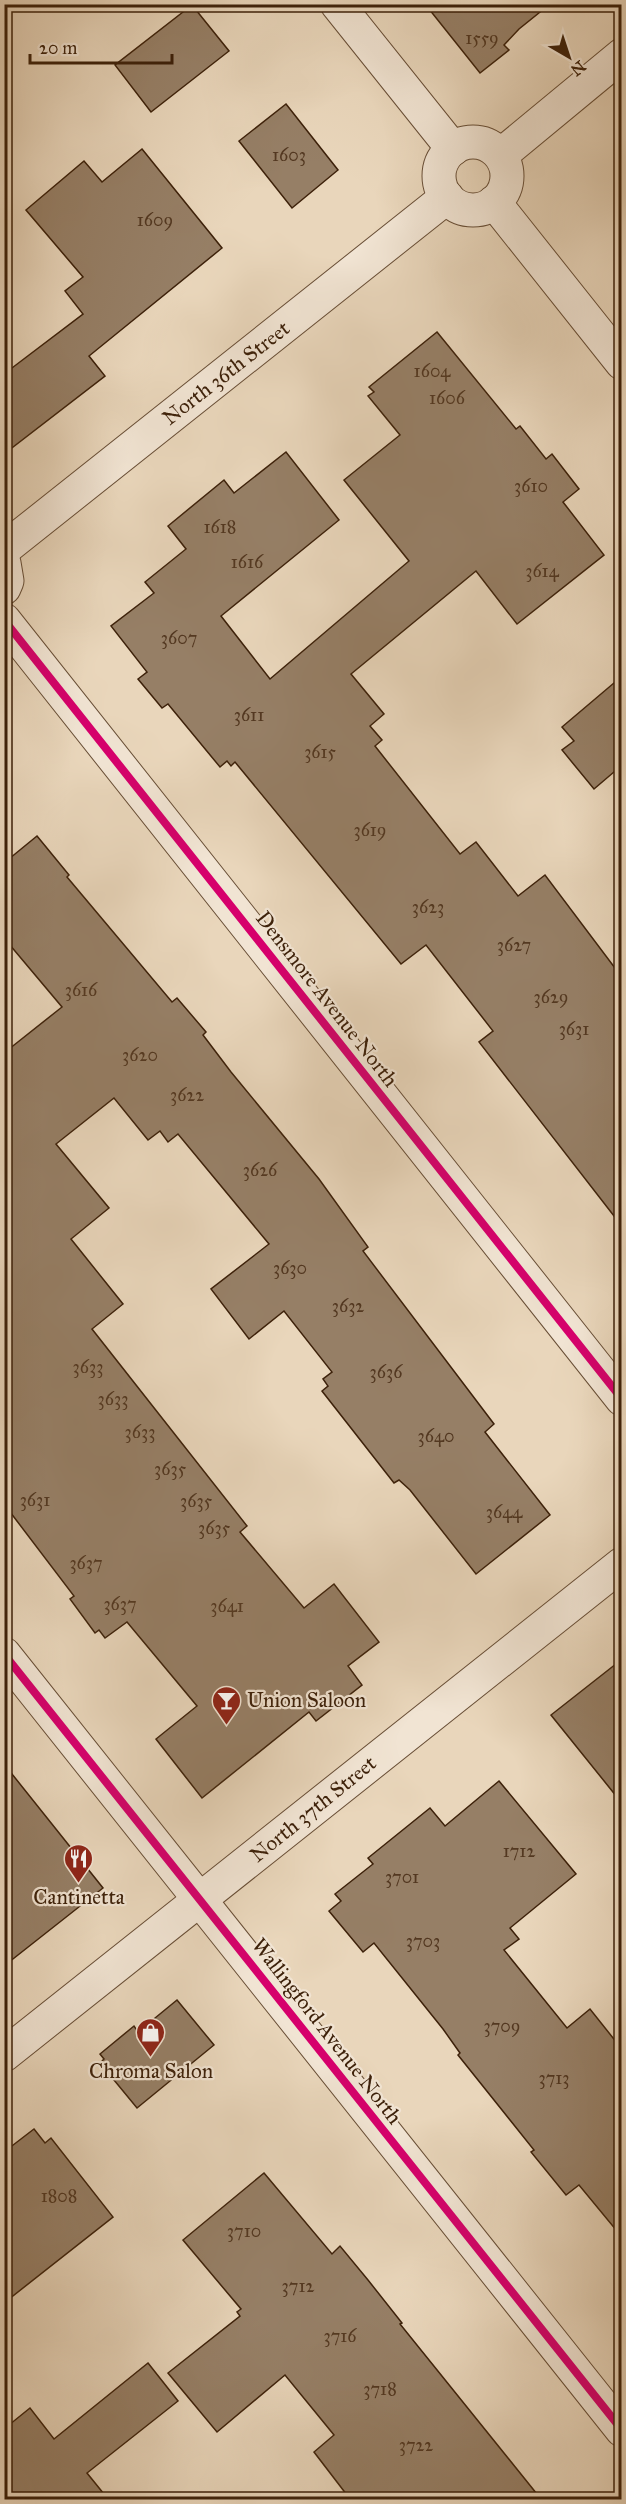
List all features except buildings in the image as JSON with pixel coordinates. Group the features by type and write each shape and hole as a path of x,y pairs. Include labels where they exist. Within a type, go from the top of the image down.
{"street":[{"path":"337,4 453,148"},
{"path":"501,155 621,55"},
{"path":"470,142 482,142 501,155 508,178 505,188 494,202 482,209 471,210 460,207 447,197 440,183 439,172 442,161 453,148 470,142"},
{"name":"North 36th Street","path":"4,549 447,197"},
{"path":"494,202 621,363"},
{"path":"4,562 7,582 4,588"},
{"name":"Densmore Avenue North","path":"4,620 621,1399"},
{"name":"North 37th Street","path":"4,2055 621,1564"},
{"name":"Wallingford Avenue North","path":"4,1654 621,2430"}],"cycle path":[{"path":"4,620 622,1399"},
{"path":"4,1654 622,2430"}],"place":[{"name":"Union Saloon","path":"226,1726"},
{"name":"Cantinetta","path":"79,1884"},
{"name":"Chroma Salon","path":"151,2058"}]}
